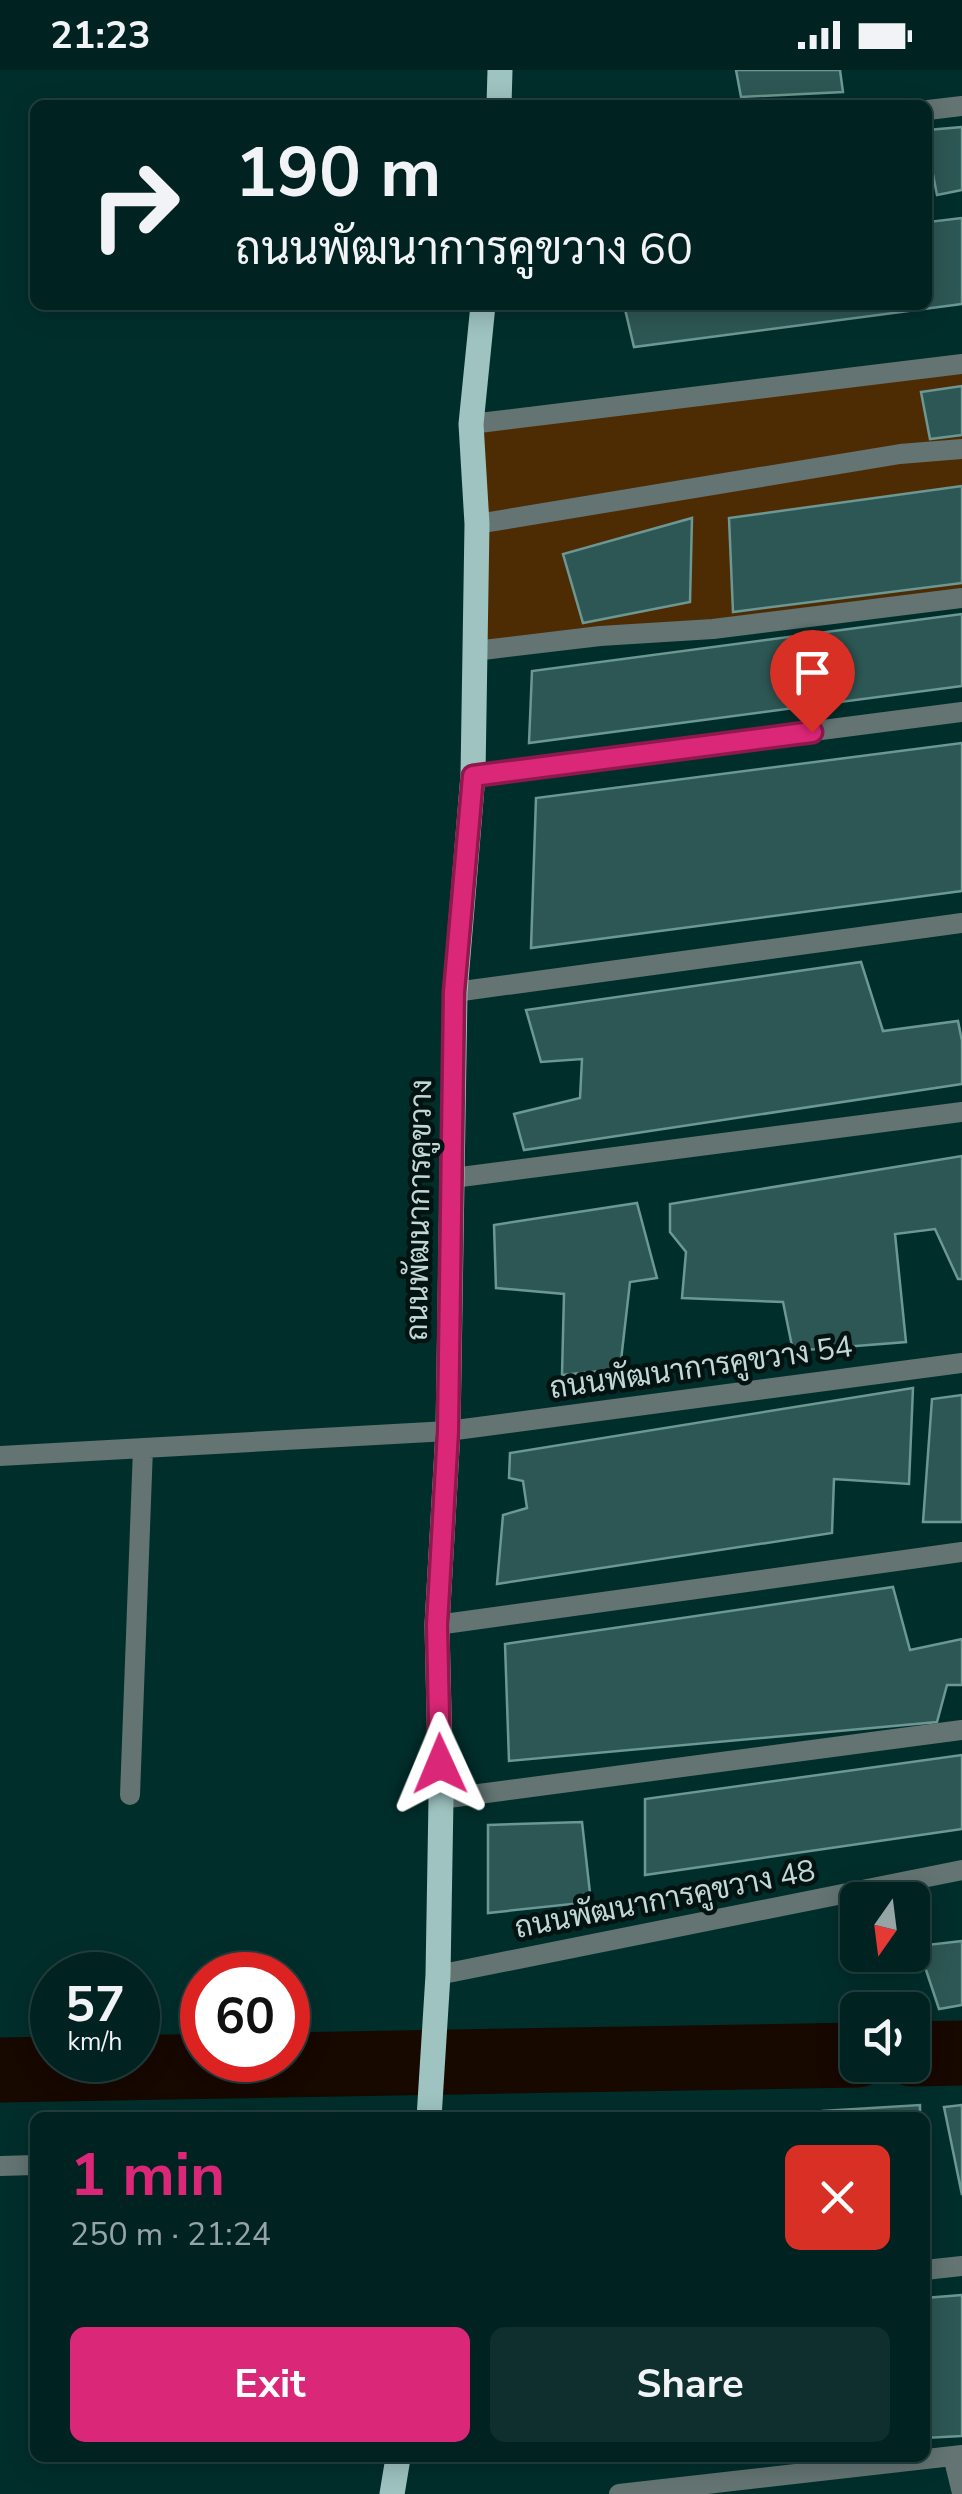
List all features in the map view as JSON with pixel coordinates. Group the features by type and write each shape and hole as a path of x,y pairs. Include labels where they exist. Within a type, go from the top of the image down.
{"main road":[{"path":"499,100 500,70"},
{"name":"ถนนพัฒนาการคูขวาง","path":"429,2112 438,1975 441,1800 437,1625 448,1431 454,992 473,776 477,524 471,424 482,310"},
{"path":"392,2494 397,2462"}],"street":[{"path":"932,110 962,106"},
{"path":"471,424 962,364"},
{"path":"477,524 900,454 962,449"},
{"path":"475,651 600,636 713,629 962,598"},
{"path":"473,776 962,712"},
{"path":"454,992 962,923"},
{"path":"453,1178 962,1112"},
{"name":"ถนนพัฒนาการคูขวาง 54","path":"0,1456 448,1431 962,1363"},
{"path":"130,1795 143,1448"},
{"path":"437,1625 962,1552"},
{"path":"441,1800 962,1730"},
{"name":"ถนนพัฒนาการคูขวาง 48","path":"438,1975 962,1870"},
{"path":"0,2166 30,2165"},
{"path":"930,2269 962,2266"},
{"path":"930,2458 958,2455 962,2492"},
{"path":"619,2494 897,2462"}],"shaded area":[{"path":"962,364 962,603 475,651 471,424"}],"building":[{"path":"736,70 840,70 843,92 741,97"},
{"path":"962,127 962,190 937,195 932,169 932,130"},
{"path":"962,218 962,304 932,308 932,222"},
{"path":"625,310 916,310 634,347"},
{"path":"962,386 962,435 930,439 921,392"},
{"path":"962,486 962,583 733,612 729,518"},
{"path":"692,518 690,602 583,623 563,554"},
{"path":"962,614 962,686 529,743 532,671"},
{"path":"962,743 962,891 531,948 536,798"},
{"path":"861,962 883,1031 958,1021 962,1084 524,1150 514,1114 580,1098 582,1059 541,1062 526,1010"},
{"path":"962,1156 962,1279 958,1279 935,1229 895,1234 906,1342 793,1351 783,1302 682,1298 686,1252 670,1232 670,1204"},
{"path":"637,1203 657,1278 630,1282 620,1369 562,1375 564,1294 496,1288 494,1225"},
{"path":"913,1388 909,1484 834,1479 832,1533 497,1584 503,1515 527,1508 523,1481 509,1478 510,1453"},
{"path":"962,1395 962,1522 923,1522 932,1399"},
{"path":"893,1587 910,1650 962,1639 962,1685 947,1685 937,1722 509,1761 505,1644"},
{"path":"962,1755 962,1829 645,1875 645,1799"},
{"path":"582,1822 591,1902 488,1913 488,1825"},
{"path":"962,1941 962,2005 939,2009 927,1972 930,1972 930,1945"},
{"path":"920,2105 920,2112 823,2111"},
{"path":"962,2105 962,2195 944,2107"},
{"path":"962,2295 962,2436 930,2438 930,2298"}],"waterway":[{"path":"930,2054 962,2053"},
{"path":"0,2070 840,2055"}],"route":[{"path":"440,1764 437,1625 448,1431 454,992 473,776 812,732"}]}
